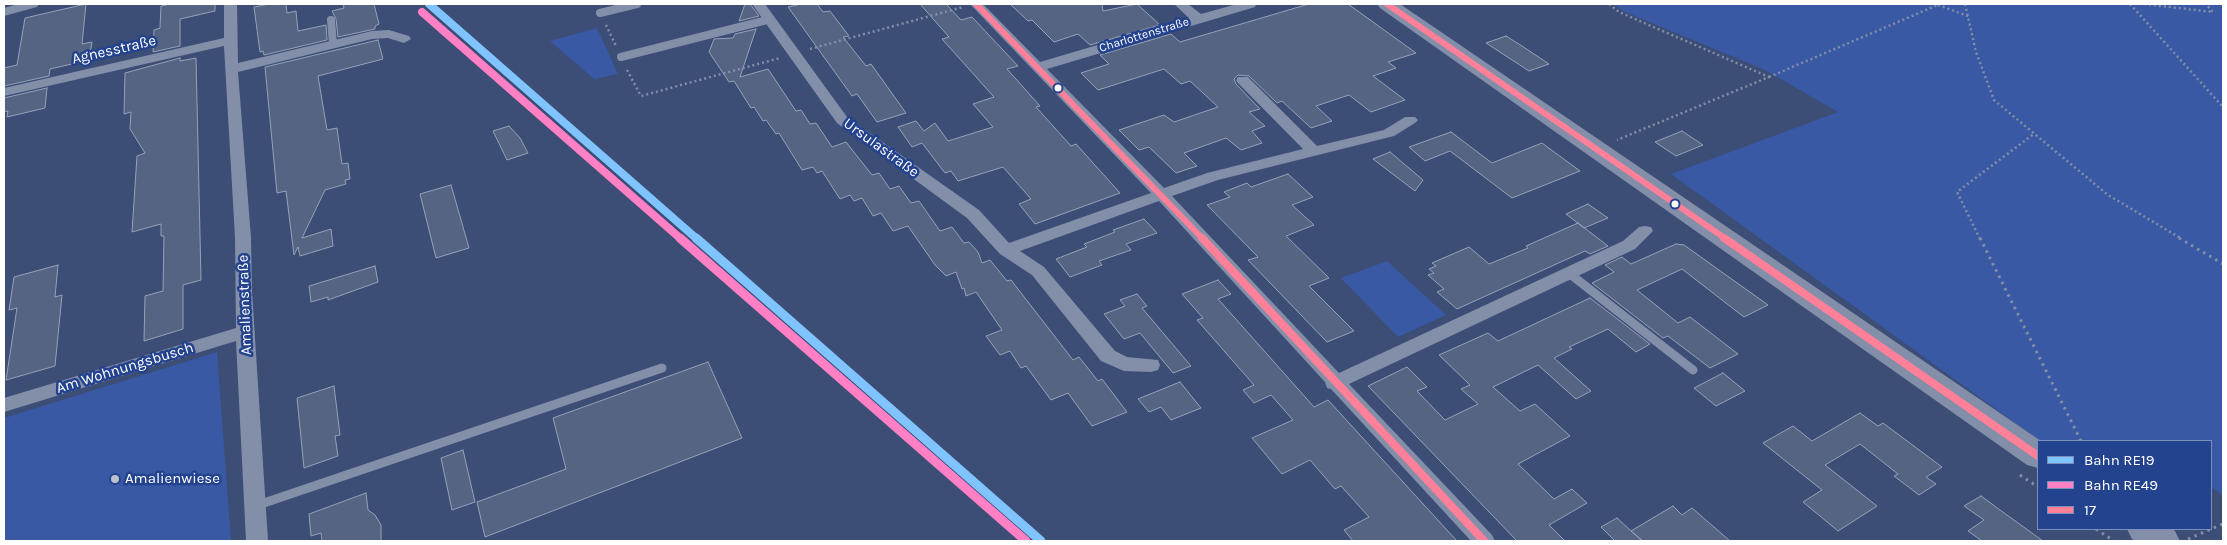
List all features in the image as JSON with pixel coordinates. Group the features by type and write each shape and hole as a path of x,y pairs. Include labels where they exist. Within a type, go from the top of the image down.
{"main road":[{"path":"1387,4 2037,455"},
{"path":"2146,530 2162,541"}],"street":[{"path":"4,12 32,4"},
{"name":"Amalienstraße","path":"230,4 231,69 243,238 257,541"},
{"name":"Ursulastraße","path":"758,4 767,20 842,120 973,214 1006,250 1038,271 1108,356 1124,364 1151,365"},
{"path":"1180,4 1198,19"},
{"name":"Charlottenstraße","path":"1037,67 1250,4"},
{"path":"970,5 1037,67 1161,194 1334,383 1484,541"},
{"path":"231,69 372,35 389,34 404,39"},
{"name":"Agnesstraße","path":"4,92 231,40"},
{"path":"1243,80 1314,152"},
{"path":"1006,250 1221,174 1389,133 1410,120"},
{"path":"1334,383 1629,246 1645,231"},
{"name":"Am Wohnungsbusch","path":"4,405 246,332"}],"lane":[{"path":"600,13 637,4"},
{"path":"331,20 333,44"},
{"path":"621,57 767,20"},
{"path":"1570,274 1693,370"},
{"path":"254,506 662,368"}],"path":[{"path":"1609,4 1618,12 1768,77"},
{"path":"1611,142 1939,4 1968,16"},
{"path":"1965,4 1976,52 1994,100 2036,133 2108,195 2223,264"},
{"path":"2130,4 2223,107"},
{"path":"2144,4 2213,12 2206,4"},
{"path":"600,13 641,96 970,5"},
{"path":"2036,133 1957,192 2081,440"},
{"path":"2098,530 2114,541"},
{"path":"2183,541 2209,530"}],"shaded area":[{"path":"1614,4 2223,4 2223,495 2212,488 2212,440 2039,440 1671,174 1838,112 1765,70 1623,11"},
{"path":"597,28 618,74 594,79 550,41"},
{"path":"1387,261 1446,315 1398,337 1341,278"},
{"name":"Amalienwiese","path":"217,352 231,541 4,541 4,418"}],"building":[{"path":"86,4 82,44 92,42 89,60 50,69 49,76 4,86 4,68 17,65 25,18"},
{"path":"172,4 215,4 215,11 180,19 180,46 153,52 154,30 160,28 161,6"},
{"path":"269,4 286,4 287,13 296,11 298,31 326,25 327,40 264,55 263,51 260,52 254,7"},
{"path":"343,4 374,4 379,24 375,26 375,29 338,37 336,19 332,11 344,8"},
{"path":"745,4 750,4 759,16 739,21"},
{"path":"802,4 817,4 823,12 830,11 849,36 843,37 866,66 871,64 906,113 877,122 857,94 852,96 788,7"},
{"path":"920,4 946,4 961,20 972,17 1018,66 1007,69 1040,106 1036,107 1071,146 1076,144 1120,193 1035,224 1019,204 1031,199 1003,167 958,181 951,171 945,173 922,143 912,147 898,127 916,121 924,131 935,123 948,141 993,127 973,104 994,97 942,39 949,37"},
{"path":"1010,4 1102,4 1103,11 1137,4 1160,25 1090,45 1078,34 1054,42 1032,20 1028,21"},
{"path":"1309,4 1348,4 1416,53 1388,62 1396,68 1373,76 1405,100 1371,112 1349,95 1316,106 1332,121 1311,128 1282,101 1277,103 1249,76 1238,75 1234,79 1236,84 1260,109 1249,112 1265,126 1252,131 1262,143 1241,150 1226,138 1184,153 1197,166 1176,173 1149,147 1139,150 1119,130 1164,115 1174,122 1218,107 1190,81 1181,84 1164,69 1098,90 1081,73 1109,64 1100,55 1171,34 1180,42"},
{"path":"756,29 740,77 768,69 796,111 801,110 810,124 816,123 832,147 846,142 872,175 879,173 890,189 899,186 911,203 919,201 940,231 952,227 964,243 969,242 978,252 982,263 990,260 1007,281 1011,280 1073,360 1079,357 1098,381 1102,379 1127,412 1092,426 1068,393 1051,400 1026,366 1021,368 1010,351 1000,355 986,336 1002,330 976,292 966,296 956,272 946,276 935,265 908,226 893,231 881,213 873,216 862,198 854,201 850,195 840,199 822,171 817,173 813,167 802,170 779,133 776,134 766,120 763,121 754,107 751,108 734,81 729,82 709,52 714,39 733,38 735,34"},
{"path":"1506,36 1549,64 1529,71 1486,43"},
{"path":"378,40 383,59 318,76 327,130 337,128 342,164 348,163 350,179 345,180 346,184 325,190 302,238 331,229 333,246 300,256 298,247 294,255 286,191 277,193 265,67"},
{"path":"180,58 180,61 196,58 201,280 183,285 183,329 144,341 145,296 163,291 164,236 161,236 161,224 132,232 137,156 145,153 130,129 131,112 124,114 125,73"},
{"path":"47,88 45,108 7,117 8,111 4,112 4,98"},
{"path":"509,126 520,138 528,153 507,160 493,131"},
{"path":"1682,131 1703,145 1676,156 1655,142"},
{"path":"1451,132 1492,163 1542,143 1580,171 1512,198 1450,151 1425,161 1409,147"},
{"path":"1390,152 1423,180 1415,191 1373,159"},
{"path":"1288,174 1313,197 1292,205 1314,225 1286,236 1329,278 1309,286 1354,331 1327,342 1248,260 1258,257 1207,205 1230,197 1224,192 1247,183 1251,187"},
{"path":"451,185 469,248 436,258 420,194"},
{"path":"1588,204 1608,218 1584,228 1566,214"},
{"path":"1144,219 1157,233 1126,244 1131,250 1099,261 1102,265 1070,277 1056,259 1087,247 1084,244 1115,232 1113,230"},
{"path":"1578,223 1608,246 1590,254 1585,251 1457,309 1437,292 1444,289 1428,275 1434,273 1429,269 1436,266 1432,263 1469,247 1489,264 1528,248 1526,246"},
{"path":"1676,244 1684,245 1768,305 1744,317 1682,269 1637,290 1678,323 1690,317 1738,354 1710,368 1668,336 1663,338 1592,283 1614,272 1605,265 1622,257 1631,264"},
{"path":"58,265 55,297 62,295 55,366 6,380 17,308 9,310 14,277"},
{"path":"375,266 378,282 328,300 328,297 311,302 309,286"},
{"path":"1218,280 1231,294 1218,299 1314,407 1328,400 1457,541 1353,541 1344,530 1369,517 1341,486 1335,489 1310,460 1282,474 1252,438 1293,420 1271,395 1254,403 1243,390 1254,385 1197,320 1203,318 1182,294"},
{"path":"1137,294 1147,306 1142,308 1191,366 1173,373 1140,333 1124,339 1104,314 1125,306 1120,300"},
{"path":"1590,298 1650,344 1636,352 1608,329 1569,347 1572,349 1554,358 1591,391 1576,399 1538,365 1493,387 1520,411 1535,404 1570,436 1518,464 1554,499 1572,489 1587,503 1549,525 1565,541 1517,541 1368,386 1407,367 1427,387 1417,391 1445,420 1478,404 1461,389 1470,385 1439,355 1488,333 1498,341"},
{"path":"708,362 742,438 485,537 477,502 566,469 553,418"},
{"path":"1723,373 1745,391 1716,406 1694,388"},
{"path":"1180,382 1201,408 1171,420 1161,407 1149,412 1138,399"},
{"path":"334,386 340,435 335,436 338,456 304,468 297,398"},
{"path":"1860,413 1878,426 1883,423 1942,467 1926,477 1936,484 1919,495 1894,476 1898,474 1860,444 1825,465 1877,506 1838,531 1803,502 1822,490 1763,443 1793,426 1812,441"},
{"path":"463,450 475,502 452,510 441,458"},
{"path":"366,493 368,510 375,515 381,525 381,541 322,541 321,533 311,536 309,514"},
{"path":"1981,496 2043,541 1982,541 1968,531 1984,520 1964,506"},
{"path":"1673,506 1682,515 1692,508 1730,541 1643,541 1631,531"},
{"path":"1617,518 1642,541 1615,541 1601,527"}],"rail line":[{"name":"RE19","path":"429,4 1041,541"},
{"name":"RE49","path":"422,12 1026,541"}],"transit line":[{"name":"17","path":"976,4 1161,194 1484,541"},
{"name":"17","path":"1387,4 2037,455"}],"place":[{"name":"Amalienwiese","path":"115,479"}]}
